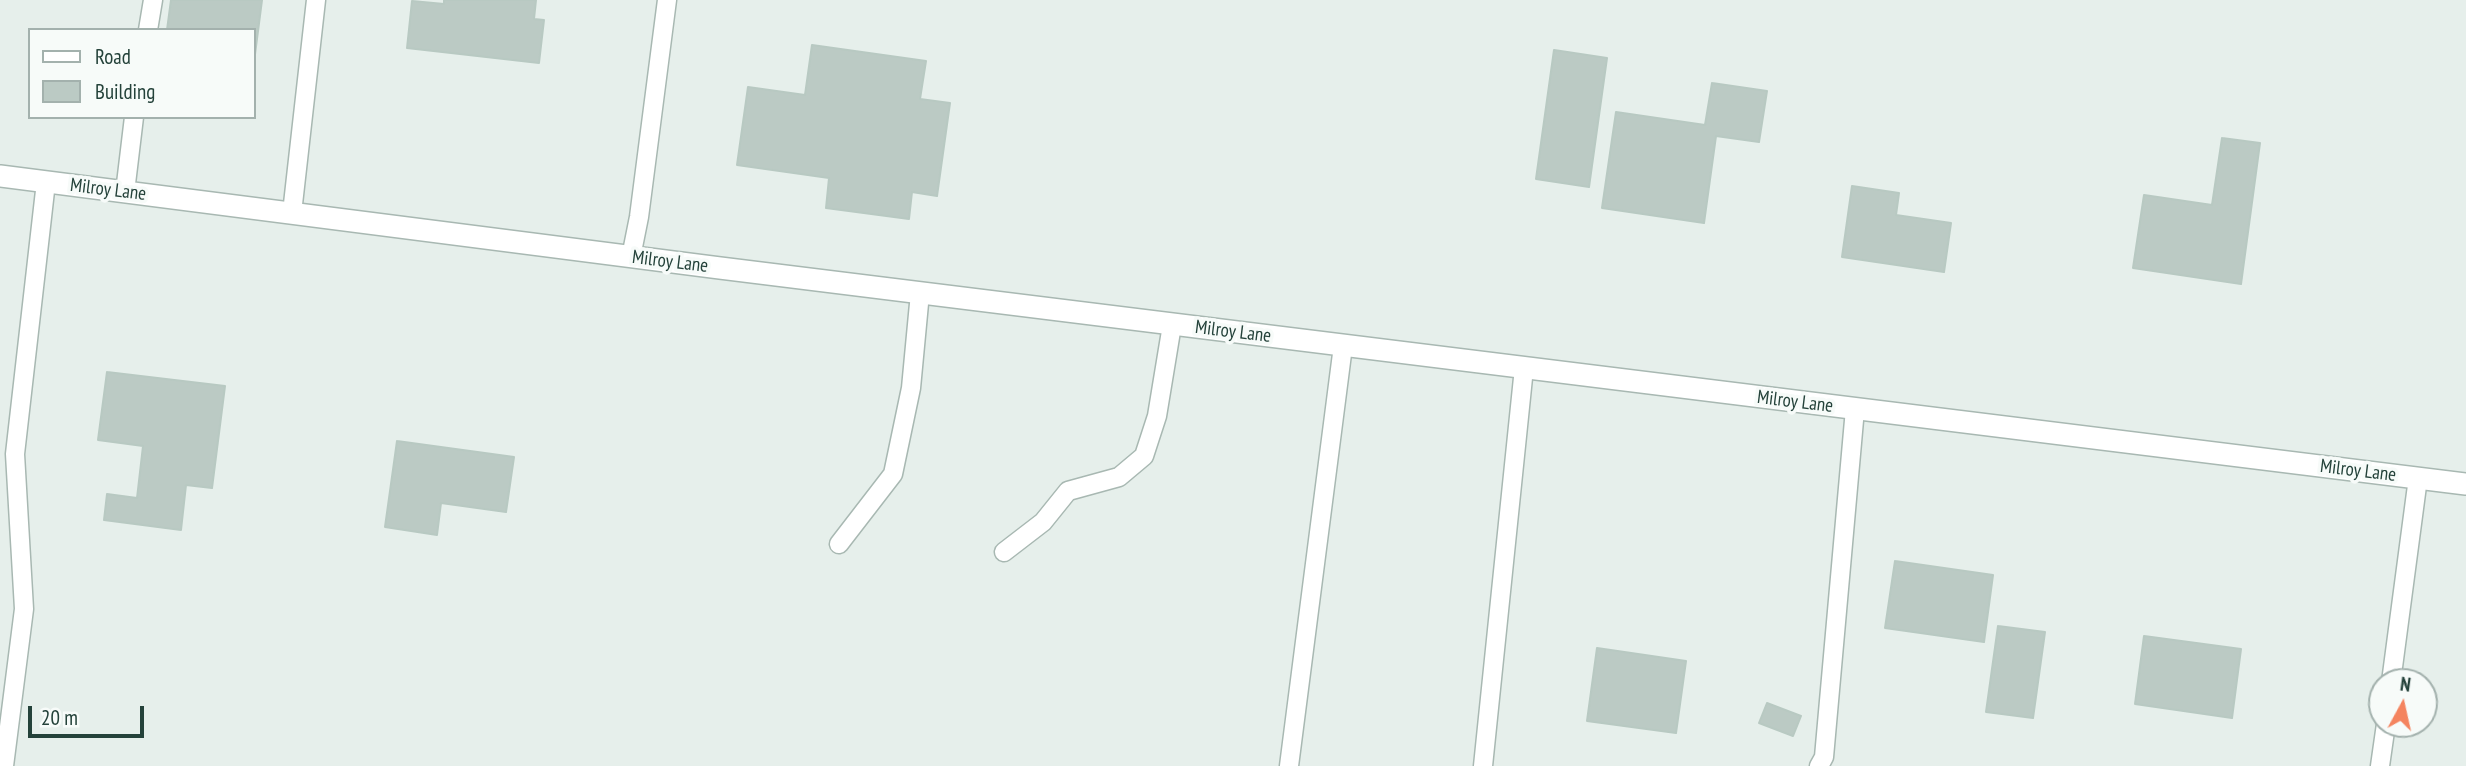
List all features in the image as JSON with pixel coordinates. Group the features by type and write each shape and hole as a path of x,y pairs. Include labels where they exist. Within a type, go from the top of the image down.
{"street":[{"name":"Milroy Lane","path":"0,176 1172,325 2466,484"}],"lane":[{"path":"148,28 153,0"},
{"path":"292,213 316,0"},
{"path":"631,257 639,217 667,0"},
{"path":"125,192 134,119"},
{"path":"4,766 24,609 15,454 46,182"},
{"path":"839,544 893,474 911,388 920,293"},
{"path":"1004,552 1043,522 1068,491 1119,477 1144,456 1157,416 1172,325"},
{"path":"1289,766 1343,346"},
{"path":"1483,766 1524,368"},
{"path":"1819,766 1824,757 1856,409"},
{"path":"2393,668 2418,478"},
{"path":"2380,766 2384,738"}],"building":[{"path":"171,0 262,0 256,46 256,28 167,28"},
{"path":"444,0 536,0 534,19 544,20 539,63 407,48 412,1 444,4"},
{"path":"812,45 926,61 920,99 950,103 937,196 912,192 909,219 826,208 829,178 737,165 748,87 805,95"},
{"path":"1554,50 1607,58 1589,187 1536,179"},
{"path":"1712,83 1767,91 1759,142 1716,136 1704,223 1602,208 1616,112 1705,125"},
{"path":"2222,138 2260,143 2241,284 2133,268 2144,195 2212,205"},
{"path":"1852,186 1899,193 1896,215 1951,223 1944,272 1842,257"},
{"path":"107,372 225,386 212,488 186,485 181,530 104,520 107,494 137,498 143,446 98,440"},
{"path":"397,441 514,457 506,512 441,503 437,535 385,527"},
{"path":"1895,561 1993,575 1984,642 1885,628"},
{"path":"1998,626 2045,632 2033,718 1986,712"},
{"path":"2144,636 2241,649 2232,718 2135,704"},
{"path":"1597,648 1686,661 1676,733 1587,721"},
{"path":"1767,703 1801,716 1793,736 1759,723"}]}
